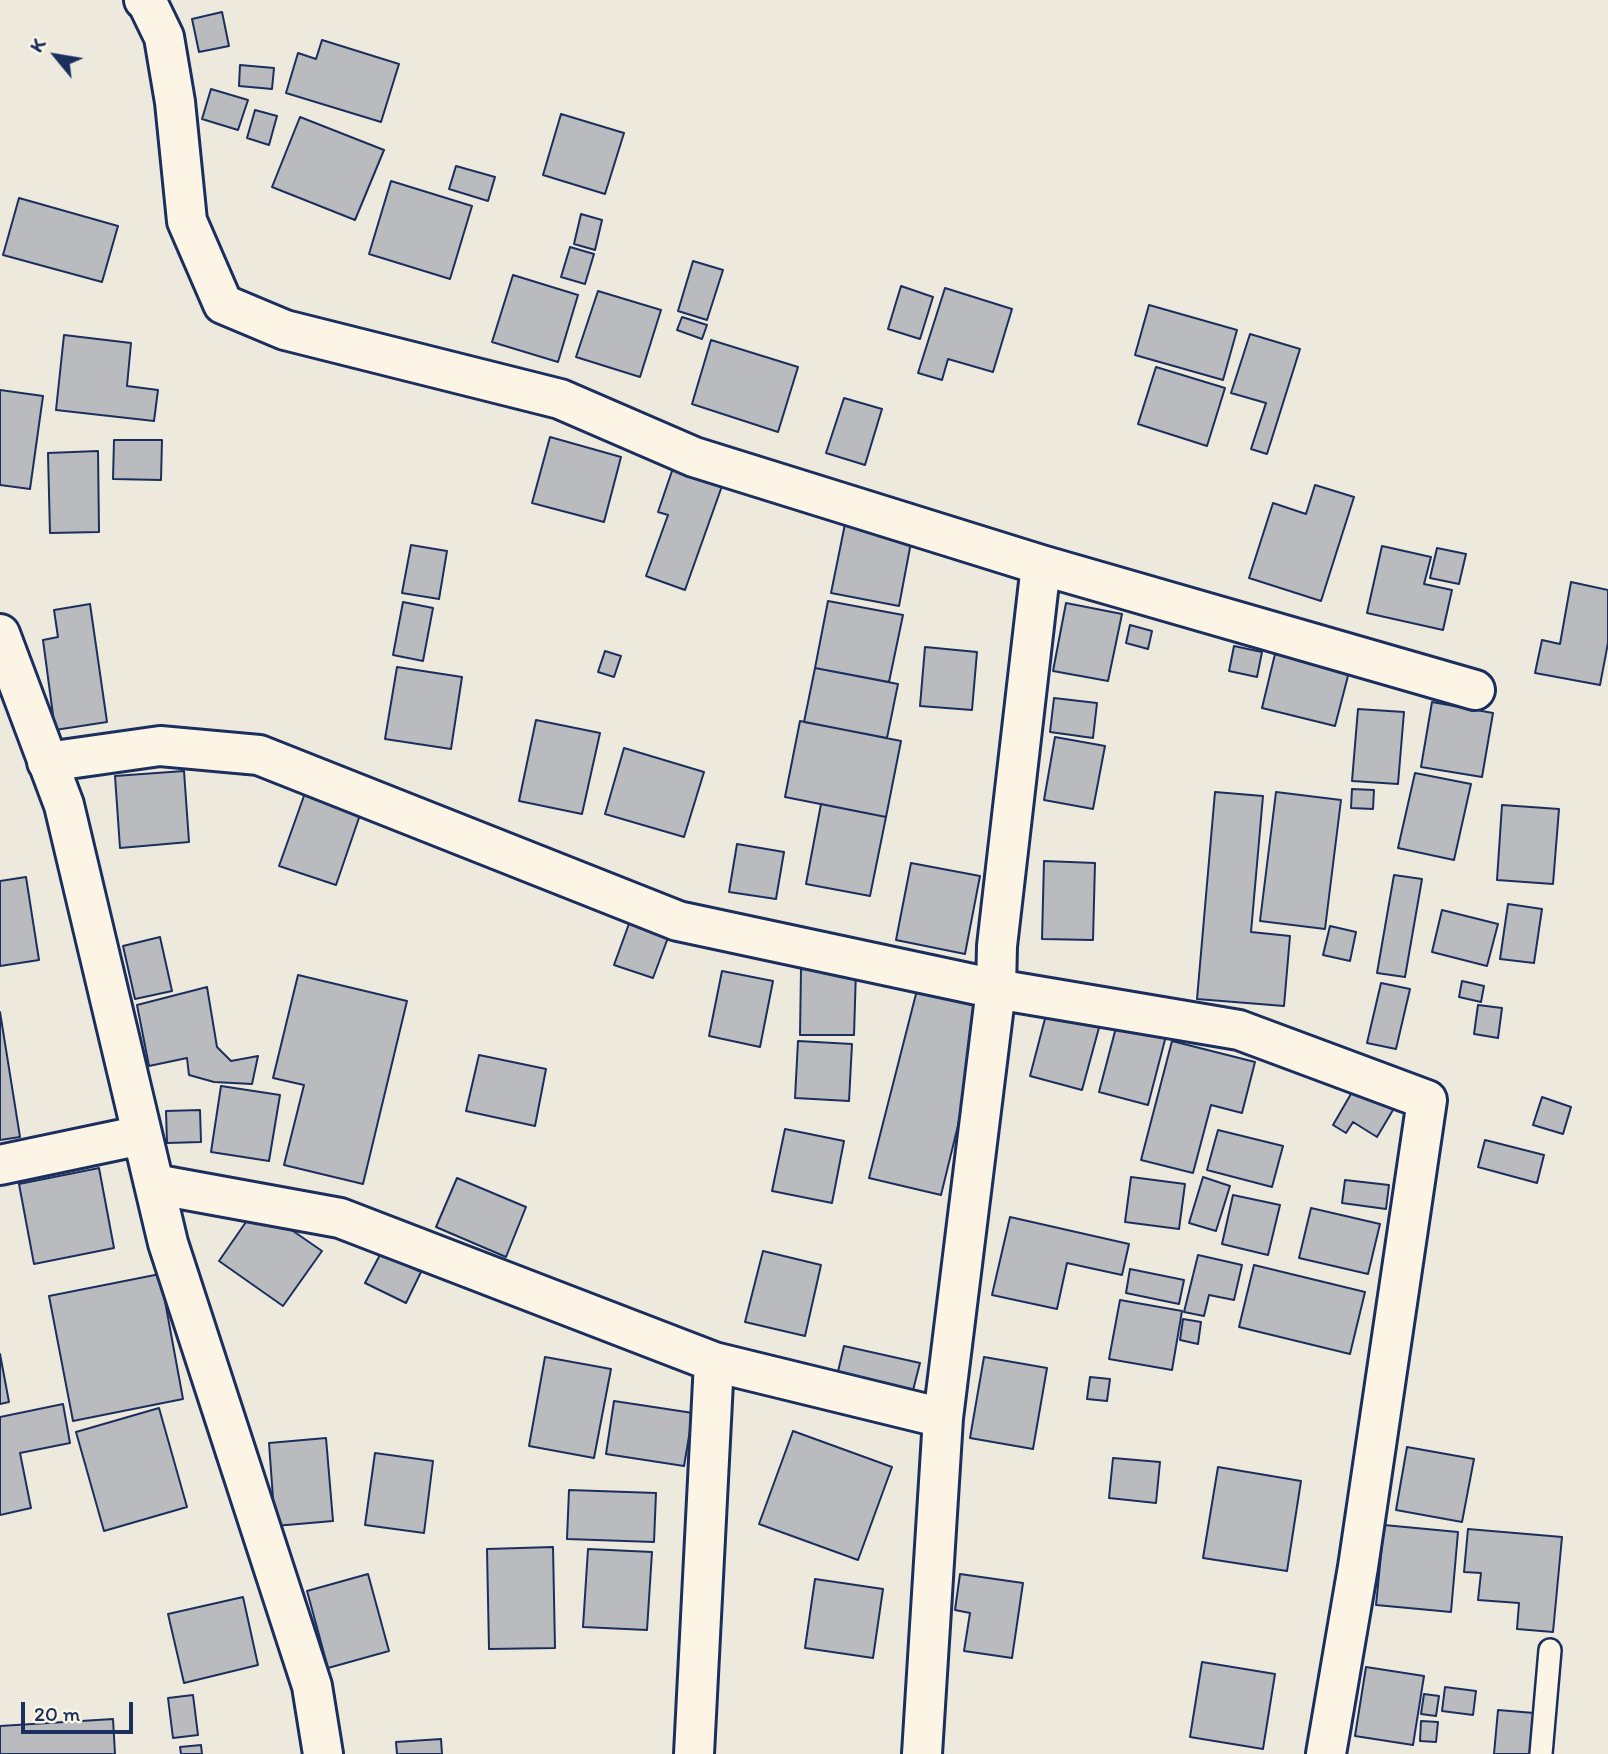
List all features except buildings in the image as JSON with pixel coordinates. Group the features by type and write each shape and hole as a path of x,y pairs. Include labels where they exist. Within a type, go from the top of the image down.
{"street":[{"path":"144,0 164,37 175,102 187,221 223,304 285,330 560,399 694,457 1041,565 1475,690"},
{"path":"922,1754 943,1418 996,989 998,946 1041,565"},
{"path":"0,634 64,806 168,1243 312,1686 323,1754"},
{"path":"47,762 160,746 259,755 678,921 996,989 1239,1030 1427,1100 1358,1567 1326,1754"},
{"path":"0,1165 142,1135"},
{"path":"154,1184 340,1218 714,1363 943,1418"},
{"path":"694,1754 714,1363"}],"lane":[{"path":"1541,1754 1550,1650"}]}
